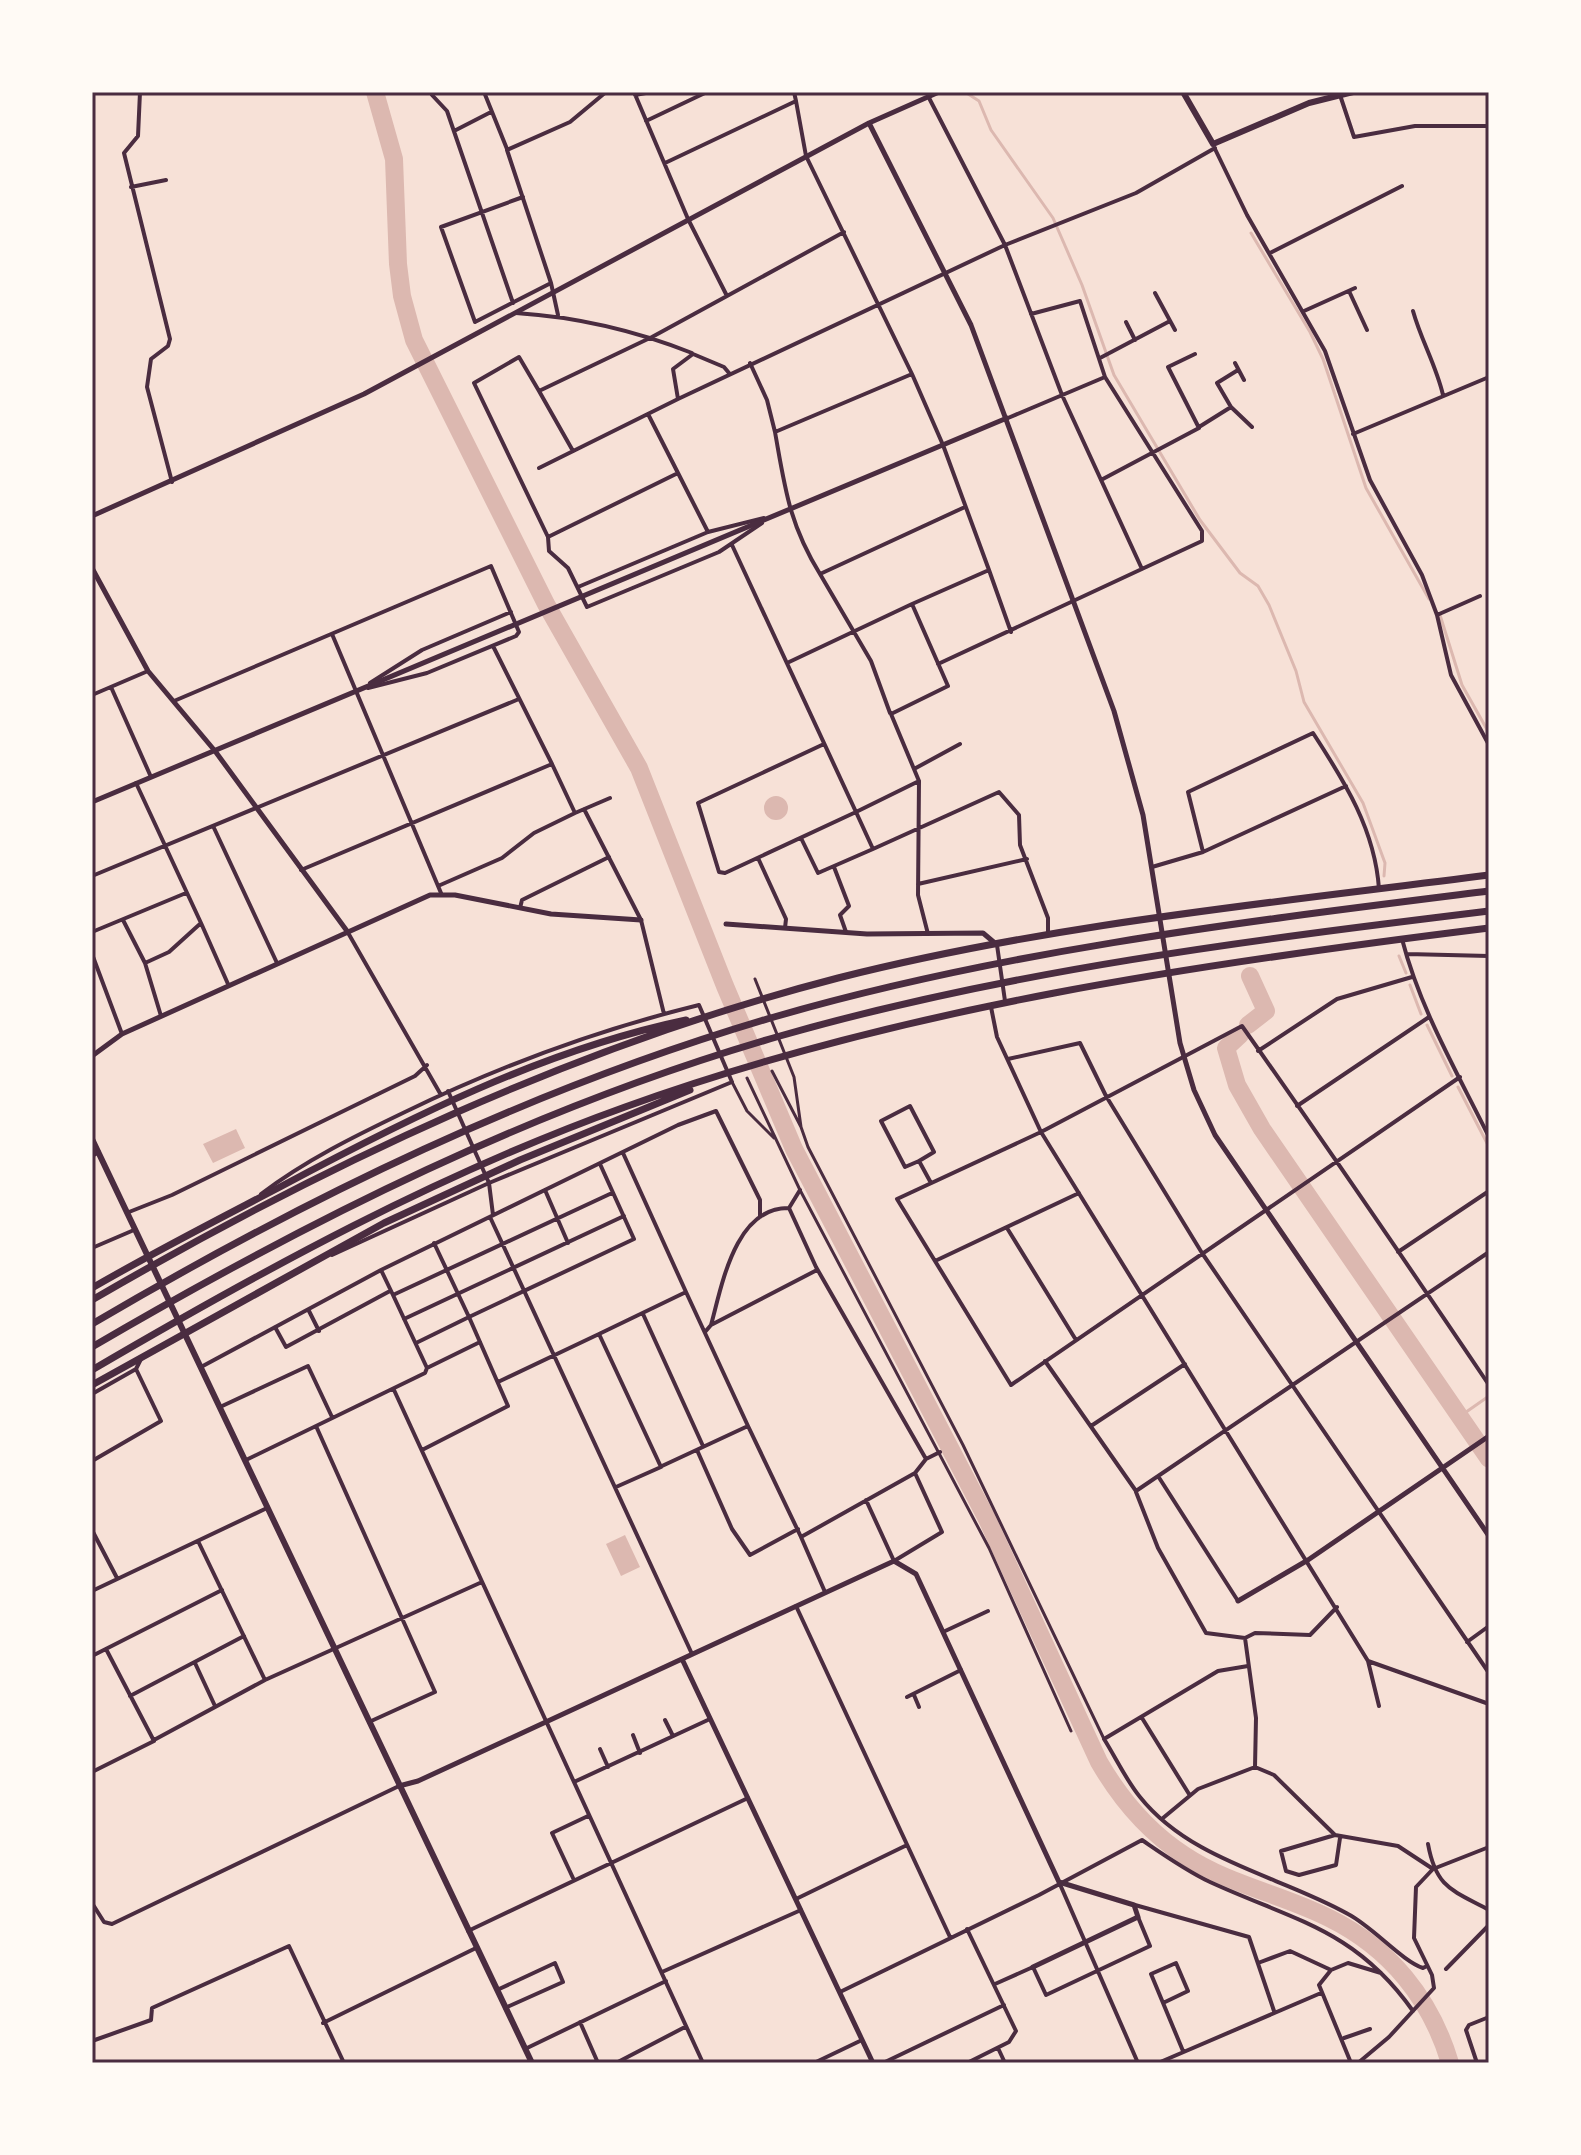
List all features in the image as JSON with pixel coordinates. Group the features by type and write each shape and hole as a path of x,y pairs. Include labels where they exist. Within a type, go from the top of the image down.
{"highway":[{"path":"92,1300 203,1237 387,1144 492,1096 765,999 855,975 1048,935 1489,875"},
{"path":"92,1324 285,1216 500,1114 611,1070 774,1017 984,968 1222,927 1489,891"},
{"path":"92,1347 294,1234 508,1132 618,1088 780,1036 987,988 1225,947 1489,911"},
{"path":"92,1370 227,1292 425,1191 529,1145 720,1075 788,1055 1006,1004 1287,952 1489,928"},
{"path":"92,1288 149,1255 446,1104 607,1039 713,1015"},
{"path":"92,1385 310,1261 478,1179 720,1075"}],"main road":[{"path":"1183,92 1214,146 1309,103 1353,92"},
{"path":"92,1139 532,2063"}],"street":[{"path":"140,92 138,136 124,153 170,339 168,346 151,359 147,387 172,482"},
{"path":"484,92 523,197 558,315"},
{"path":"507,150 570,122 606,92"},
{"path":"651,92 634,94 688,219 727,296"},
{"path":"646,121 707,92"},
{"path":"794,92 806,156 880,303 943,445 1011,632"},
{"path":"92,516 305,423 869,123 939,92"},
{"path":"432,95 447,111 513,303"},
{"path":"1340,95 1354,137 1415,126 1489,126"},
{"path":"928,96 1005,245 1062,395 1142,569"},
{"path":"665,163 796,101"},
{"path":"454,131 491,112"},
{"path":"869,123 971,325 1074,602 1126,753 1143,815 1184,1057 1208,1123 1489,1536"},
{"path":"539,468 729,373 944,273 1136,193 1214,146 1325,351 1373,488 1422,575 1437,615 1451,675 1489,745"},
{"path":"131,187 166,180"},
{"path":"1270,253 1402,186"},
{"path":"523,197 441,227 475,322 551,283"},
{"path":"539,391 652,337 845,232"},
{"path":"1304,311 1355,288"},
{"path":"1349,291 1367,330"},
{"path":"1155,293 1175,330"},
{"path":"938,664 1202,541 1202,531 1105,377 1080,301 1031,314"},
{"path":"1413,311 1422,341 1436,368 1443,395"},
{"path":"516,313 558,315 652,337 724,367 729,373"},
{"path":"1100,358 1170,321"},
{"path":"1126,322 1135,340"},
{"path":"1357,327 1364,324"},
{"path":"678,399 673,369 693,354"},
{"path":"1168,367 1195,354"},
{"path":"573,451 519,357 474,383 517,479 548,537 549,551 568,568 587,607 732,545 770,517"},
{"path":"1164,360 1199,428"},
{"path":"750,363 767,400 789,510 798,539 871,661 919,781 918,884 928,934"},
{"path":"1235,363 1244,380"},
{"path":"1238,370 1217,383 1231,407 1252,427"},
{"path":"775,432 912,374"},
{"path":"92,802 1105,377"},
{"path":"1353,434 1489,377"},
{"path":"1101,480 1155,454 1231,407"},
{"path":"648,414 708,532"},
{"path":"548,537 678,473"},
{"path":"820,574 965,507"},
{"path":"578,587 708,532 770,517"},
{"path":"732,545 873,849"},
{"path":"173,701 491,566 519,632 427,673 358,691"},
{"path":"92,568 148,671 215,751 347,931 427,1065 441,1095"},
{"path":"787,663 989,570"},
{"path":"1437,615 1480,596"},
{"path":"891,714 946,689 912,604"},
{"path":"358,691 422,650 511,612"},
{"path":"332,634 441,893"},
{"path":"493,646 575,813"},
{"path":"92,695 148,671"},
{"path":"111,687 151,777"},
{"path":"92,876 519,699"},
{"path":"1203,852 1188,792 1313,733 1346,786 1378,861 1379,889"},
{"path":"824,744 698,803 719,872 725,873 758,858 919,781"},
{"path":"914,769 960,744"},
{"path":"301,870 552,764"},
{"path":"136,783 228,984"},
{"path":"1152,867 1203,852 1346,786"},
{"path":"801,838 818,873 999,792 1019,815 1020,845 1048,918 1048,935"},
{"path":"438,886 502,858 534,833 610,798"},
{"path":"584,809 641,920 664,1014"},
{"path":"213,827 277,963"},
{"path":"520,908 522,900 609,857"},
{"path":"758,858 786,919 785,928"},
{"path":"918,884 1027,859"},
{"path":"834,867 848,898 849,906 840,915 846,932"},
{"path":"92,932 186,893"},
{"path":"92,1056 122,1034 228,984 441,893 520,908 641,920"},
{"path":"123,920 145,963 161,1016"},
{"path":"145,963 169,952 201,923"},
{"path":"726,924 846,932 983,933 997,945 1006,1004"},
{"path":"1402,939 1412,977 1429,1017 1489,1137"},
{"path":"92,954 122,1034"},
{"path":"1406,954 1489,956"},
{"path":"1258,1051 1337,999 1412,977"},
{"path":"755,979 794,1077 801,1127"},
{"path":"246,1205 315,1157 448,1091 582,1038 699,1005 747,1111 777,1141"},
{"path":"991,1007 997,1037 1041,1132 1337,1607 1368,1661 1379,1706"},
{"path":"1297,1106 1429,1017"},
{"path":"1460,1077 1336,1162 1301,1186 1267,1210 1202,1253 1011,1385 897,1199 1041,1132 1242,1026 1258,1051 1336,1162 1489,1385"},
{"path":"1007,1059 1080,1043 1106,1096 1202,1253 1489,1673"},
{"path":"129,1212 215,1174 415,1076 427,1065"},
{"path":"772,1071 977,1473 1104,1739 1140,1798 1194,1842 1238,1866 1330,1904 1365,1923 1409,1961 1423,1968 1427,1966"},
{"path":"747,1078 800,1190 989,1548 1071,1731"},
{"path":"310,1261 355,1247 489,1183 732,1082"},
{"path":"448,1091 489,1183 492,1216 514,1269 692,1654"},
{"path":"910,1106 934,1152 919,1161 905,1167 881,1121 910,1106"},
{"path":"201,1367 434,1242 716,1111 760,1200 760,1217"},
{"path":"92,1156 99,1152"},
{"path":"623,1153 825,1592"},
{"path":"919,1161 931,1183"},
{"path":"416,1343 634,1239 600,1164"},
{"path":"545,1190 568,1243"},
{"path":"789,1208 800,1190"},
{"path":"1397,1252 1489,1191"},
{"path":"275,1327 286,1347 392,1293 612,1193"},
{"path":"935,1261 1079,1193"},
{"path":"711,1325 730,1259 760,1217 773,1208 789,1208"},
{"path":"789,1208 817,1270 926,1459"},
{"path":"404,1319 624,1216"},
{"path":"92,1248 136,1228"},
{"path":"1007,1228 1076,1340"},
{"path":"422,1450 508,1406 434,1242"},
{"path":"1136,1491 1489,1252"},
{"path":"381,1270 427,1368"},
{"path":"705,1332 711,1325 817,1270"},
{"path":"498,1382 686,1292"},
{"path":"309,1310 319,1331"},
{"path":"642,1314 703,1446"},
{"path":"599,1334 661,1467"},
{"path":"246,1460 420,1378 427,1368 480,1342"},
{"path":"92,1394 136,1369 142,1356"},
{"path":"1045,1361 1136,1491 1158,1548 1206,1633 1245,1638 1262,1633 1310,1635 1337,1607"},
{"path":"1091,1426 1185,1364"},
{"path":"220,1407 308,1366 332,1417"},
{"path":"92,1461 161,1421 136,1369"},
{"path":"394,1390 703,2063"},
{"path":"316,1426 435,1692 369,1722"},
{"path":"616,1487 748,1426"},
{"path":"1158,1476 1238,1601 1308,1560 1489,1436"},
{"path":"697,1450 732,1529 750,1555 798,1529"},
{"path":"801,1537 915,1473 926,1459 940,1452"},
{"path":"92,1903 104,1922 112,1924 399,1786 413,1783 894,1561 942,1532 915,1473"},
{"path":"866,1500 894,1561 908,1566 916,1574 1059,1882 1138,2063"},
{"path":"92,1591 268,1508"},
{"path":"92,1530 117,1578"},
{"path":"198,1541 265,1680"},
{"path":"92,1761 94,1771 265,1680 482,1582"},
{"path":"92,1656 222,1590"},
{"path":"796,1606 950,1938"},
{"path":"943,1632 988,1611"},
{"path":"1467,1642 1489,1626"},
{"path":"130,1696 244,1636"},
{"path":"1245,1638 1256,1718 1255,1767"},
{"path":"106,1649 154,1741"},
{"path":"682,1659 873,2063"},
{"path":"1368,1661 1489,1704"},
{"path":"195,1663 215,1706"},
{"path":"1104,1739 1218,1671 1248,1666"},
{"path":"907,1697 961,1670"},
{"path":"913,1694 919,1707"},
{"path":"1142,1718 1189,1794"},
{"path":"574,1782 711,1719"},
{"path":"665,1720 673,1737"},
{"path":"633,1735 640,1753"},
{"path":"600,1749 608,1767"},
{"path":"1163,1818 1189,1794 1255,1767 1274,1775 1338,1836"},
{"path":"468,1931 748,1798"},
{"path":"573,1879 552,1833 588,1816"},
{"path":"1338,1836 1336,1865 1299,1875 1286,1871 1281,1851 1338,1836 1398,1846 1433,1869 1448,1888 1489,1910"},
{"path":"840,1992 1039,1895 1142,1840 1177,1866 1211,1883 1331,1933 1384,1974 1413,2011"},
{"path":"1428,1844 1433,1869"},
{"path":"796,1899 907,1845"},
{"path":"1358,2063 1432,1992 1435,1981 1414,1938 1415,1893 1420,1880 1433,1869 1489,1847"},
{"path":"1059,1882 1222,1933 1236,1932 1249,1937 1274,2011"},
{"path":"1033,1967 1046,1995 1150,1946 1134,1905"},
{"path":"662,1972 801,1910"},
{"path":"995,1984 1138,1917"},
{"path":"1446,1969 1489,1925"},
{"path":"967,1929 1016,2031 998,2048 967,2063"},
{"path":"92,2041 151,2020 152,2008 289,1946 344,2063"},
{"path":"323,2023 476,1948"},
{"path":"1258,1963 1290,1951 1331,1970"},
{"path":"497,1990 555,1963 563,1982 505,2008"},
{"path":"1163,2003 1188,1991 1176,1963 1151,1974 1163,2003 1183,2051"},
{"path":"1351,2063 1344,2038 1319,1985 1331,1970 1352,1963 1384,1974"},
{"path":"525,2049 666,1981"},
{"path":"1158,2063 1321,1993"},
{"path":"883,2063 1004,2005"},
{"path":"1477,2063 1466,2030 1469,2025 1489,2017"},
{"path":"580,2022 598,2063"},
{"path":"616,2063 686,2027"},
{"path":"1344,2038 1370,2029"},
{"path":"814,2063 862,2040"},
{"path":"998,2048 1005,2063"}],"shaded area":[{"path":"776,796 785,799 788,808 785,817 776,820 767,817 764,808 767,799"},
{"path":"236,1129 245,1148 213,1163 203,1144"},
{"path":"625,1535 640,1567 621,1576 606,1544"}],"waterway":[{"path":"375,92 394,159 398,264 402,296 414,340 546,604 639,768 725,986 794,1149 987,1519 1099,1762 1136,1814 1158,1836 1184,1855 1237,1882 1329,1918 1371,1944 1389,1960 1419,1997 1432,2018 1450,2063"},
{"path":"965,92 979,101 991,130 1053,218 1082,285 1114,375 1200,520 1240,573 1258,586 1269,605 1296,671 1304,702 1363,803 1385,863 1384,876"},
{"path":"1251,233 1310,332 1323,359 1366,488 1429,599"},
{"path":"1440,615 1462,685 1489,733"},
{"path":"1399,956 1406,973"},
{"path":"1248,1025 1266,1011 1250,976"},
{"path":"1410,985 1421,1014"},
{"path":"1427,1025 1452,1076"},
{"path":"1240,1035 1226,1048 1237,1085 1262,1129 1489,1459"},
{"path":"1458,1087 1489,1147"},
{"path":"1459,1417 1489,1396"}]}
